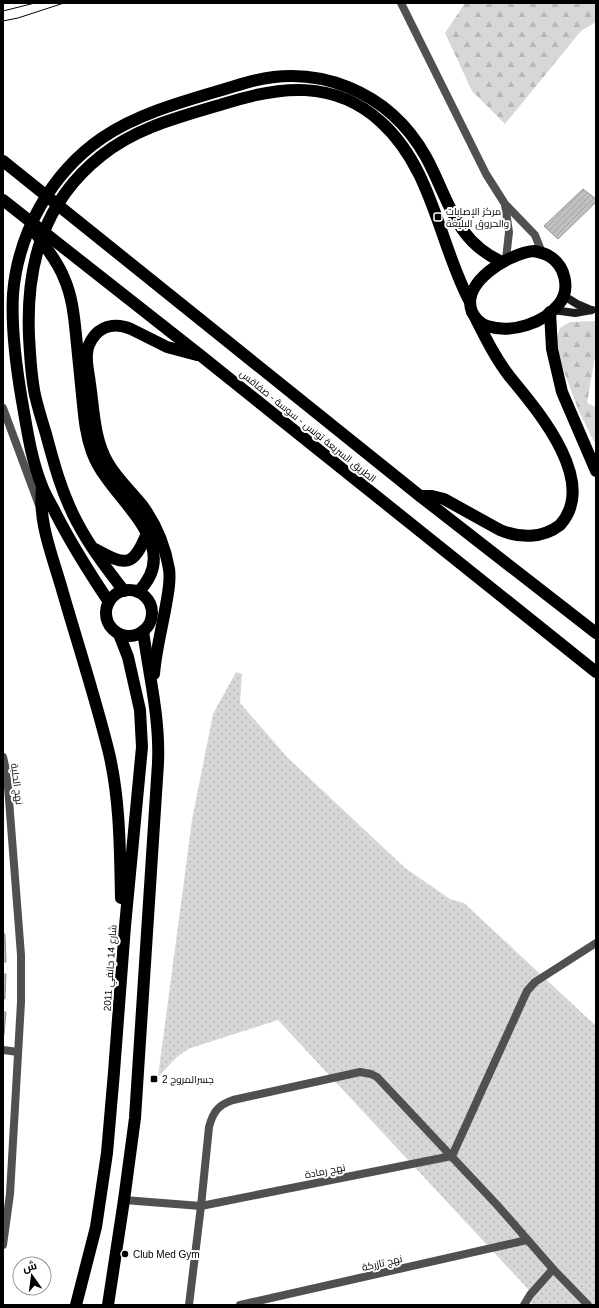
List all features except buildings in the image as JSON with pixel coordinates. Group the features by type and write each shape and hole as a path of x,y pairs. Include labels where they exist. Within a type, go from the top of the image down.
{"highway":[{"path":"119,634 132,636 143,631 148,626 152,614 148,601 138,592 124,591 118,593 109,602 66,534 42,487 37,471 29,441 17,368 13,310 15,278 18,262 28,232 45,199 67,169 89,148 114,131 144,115 258,79 286,75 328,80 341,84 369,98 388,112 405,128 425,156 462,230 480,249 492,257 504,260"},
{"path":"124,591 91,547 76,522 62,488 36,396 31,369 29,296 32,272 41,238 52,214 68,190 99,158 123,140 149,127 249,96 277,90 313,91 340,96 361,108 380,122 398,140 406,152 431,201 458,277 487,341 505,370 543,416 573,459 579,478 580,488 575,507 570,515 556,529 537,535 528,536 508,533 500,530 444,499 432,496 420,496"},
{"name":"الطريق السريعة تونس - سوسة - صفاقس","path":"3,162 420,496 596,633"},
{"name":"الطريق السريعة تونس - سوسة - صفاقس","path":"3,200 200,355 596,672"},
{"path":"21,215 50,252 58,265 68,289 73,312 86,427 94,457 105,476 139,520 147,533 153,550 153,565 148,580 138,592"},
{"path":"470,302 476,286 488,273 504,260 526,252 542,253 555,260 563,273 565,281 564,296 560,303 552,311 538,320 529,324 511,328 486,326 476,319"},
{"path":"552,311 552,349 562,392 596,472"},
{"path":"153,691 155,664 169,590 169,570 164,550 154,525 142,505 114,472 103,453 96,429 87,354 91,340 96,334 109,326 124,326 175,350 200,355"},
{"path":"42,487 42,511 48,540 109,753 113,775 119,834 122,905 125,926"},
{"path":"91,547 116,560 129,560 138,554 147,533"},
{"name":"شارع 14 جانفي 2011","path":"76,1305 96,1227 102,1190 114,1072 125,926 141,763 142,730 140,710 130,664 119,634 112,630 108,624 106,609 109,602"},
{"path":"108,1305 135,1118 158,763 158,731 143,631"}],"street":[{"path":"401,3 486,174 505,204 535,235 542,253"},
{"path":"504,260 509,232 505,204"},
{"path":"564,296 577,304 594,311"},
{"path":"552,311 575,313 594,311"},
{"path":"3,408 42,511"},
{"name":"نهج الحلبة","path":"3,757 21,955 21,1002 10,1194 3,1242"},
{"path":"452,1156 524,996 535,982 596,944"},
{"path":"3,1050 18,1052"},
{"path":"189,1305 210,1127 212,1118 218,1107 225,1102 233,1100 354,1073 366,1072 377,1077 452,1156 553,1269 588,1305"},
{"name":"نهج رمادة","path":"124,1200 201,1206 452,1156"},
{"name":"نهج تازركة","path":"240,1305 528,1240"},
{"path":"524,1305 530,1295 553,1269"}],"green space":[{"path":"465,3 596,3 596,22 581,31 505,124 472,91 445,33"},
{"path":"596,321 596,351 587,403 596,407 596,446 578,409 556,350 560,328 570,322"},
{"path":"236,672 242,674 240,703 287,757 405,868 450,899 464,903 596,1026 596,1305 532,1305 528,1289 278,1020 188,1049 177,1057 158,1077 192,820 213,714"}],"tram line":[{"path":"3,11 35,3"},
{"path":"3,21 18,18 64,3"}],"place":[{"name":"مركز الإصابات والحروق البليغة","path":"438,217"},
{"name":"جسرالمروج 2","path":"154,1079"},
{"name":"Club Med Gym","path":"125,1254"}]}
